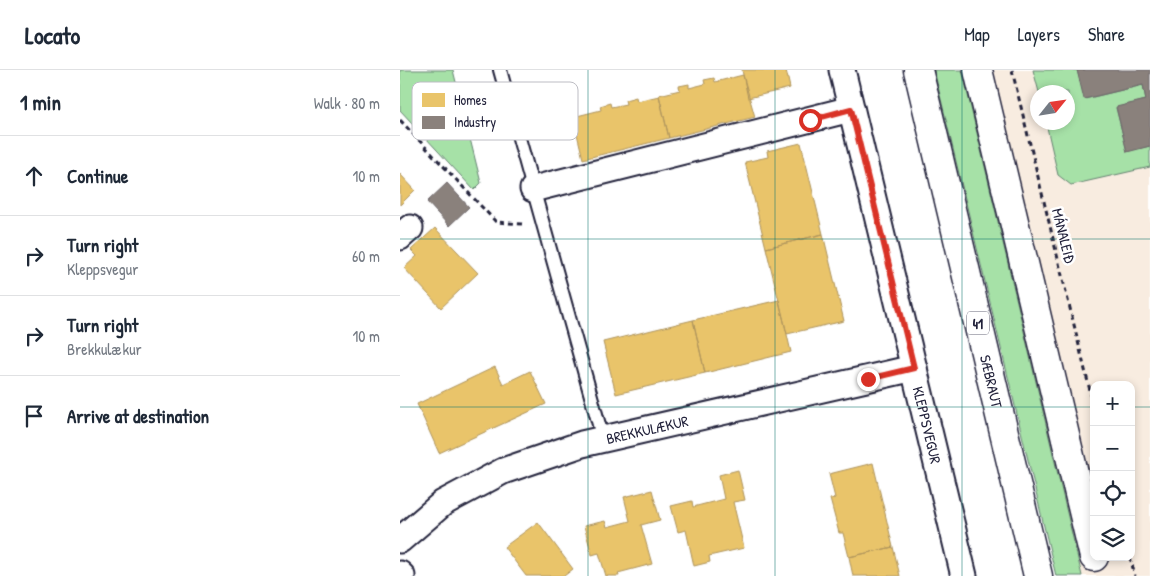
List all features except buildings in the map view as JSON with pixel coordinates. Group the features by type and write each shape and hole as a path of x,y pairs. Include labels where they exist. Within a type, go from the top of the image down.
{"main road":[{"name":"SÆBRAUT","path":"918,70 1038,576"},
{"path":"978,70 1090,540"},
{"path":"1095,561 1098,576"}],"street":[{"name":"KLEPPSVEGUR","path":"842,70 964,576"},
{"path":"533,189 851,109"},
{"name":"BREKKULÆKUR","path":"400,540 443,503 504,471 582,444 914,368"}],"lane":[{"path":"519,140 603,439"}],"path":[{"name":"MÁNALEIÐ","path":"1012,70 1090,391"},
{"path":"400,120 412,133"},
{"path":"419,140 496,222 543,225"},
{"path":"1131,561 1135,576"}],"shaded area":[{"path":"962,70 1150,70 1150,576 1082,576"}],"green space":[{"path":"400,70 453,70 456,82 412,82 412,123 400,110"},
{"path":"934,70 962,70 1082,576 1056,576"},
{"path":"1033,70 1077,70 1085,99 1143,85 1146,100 1116,108 1127,151 1150,146 1150,167 1071,185 1058,175 1048,130 1075,130 1075,85 1037,85"},
{"path":"428,140 470,140 481,183 474,190"}],"route":[{"path":"810,120 851,109 914,368 868,379"}]}
